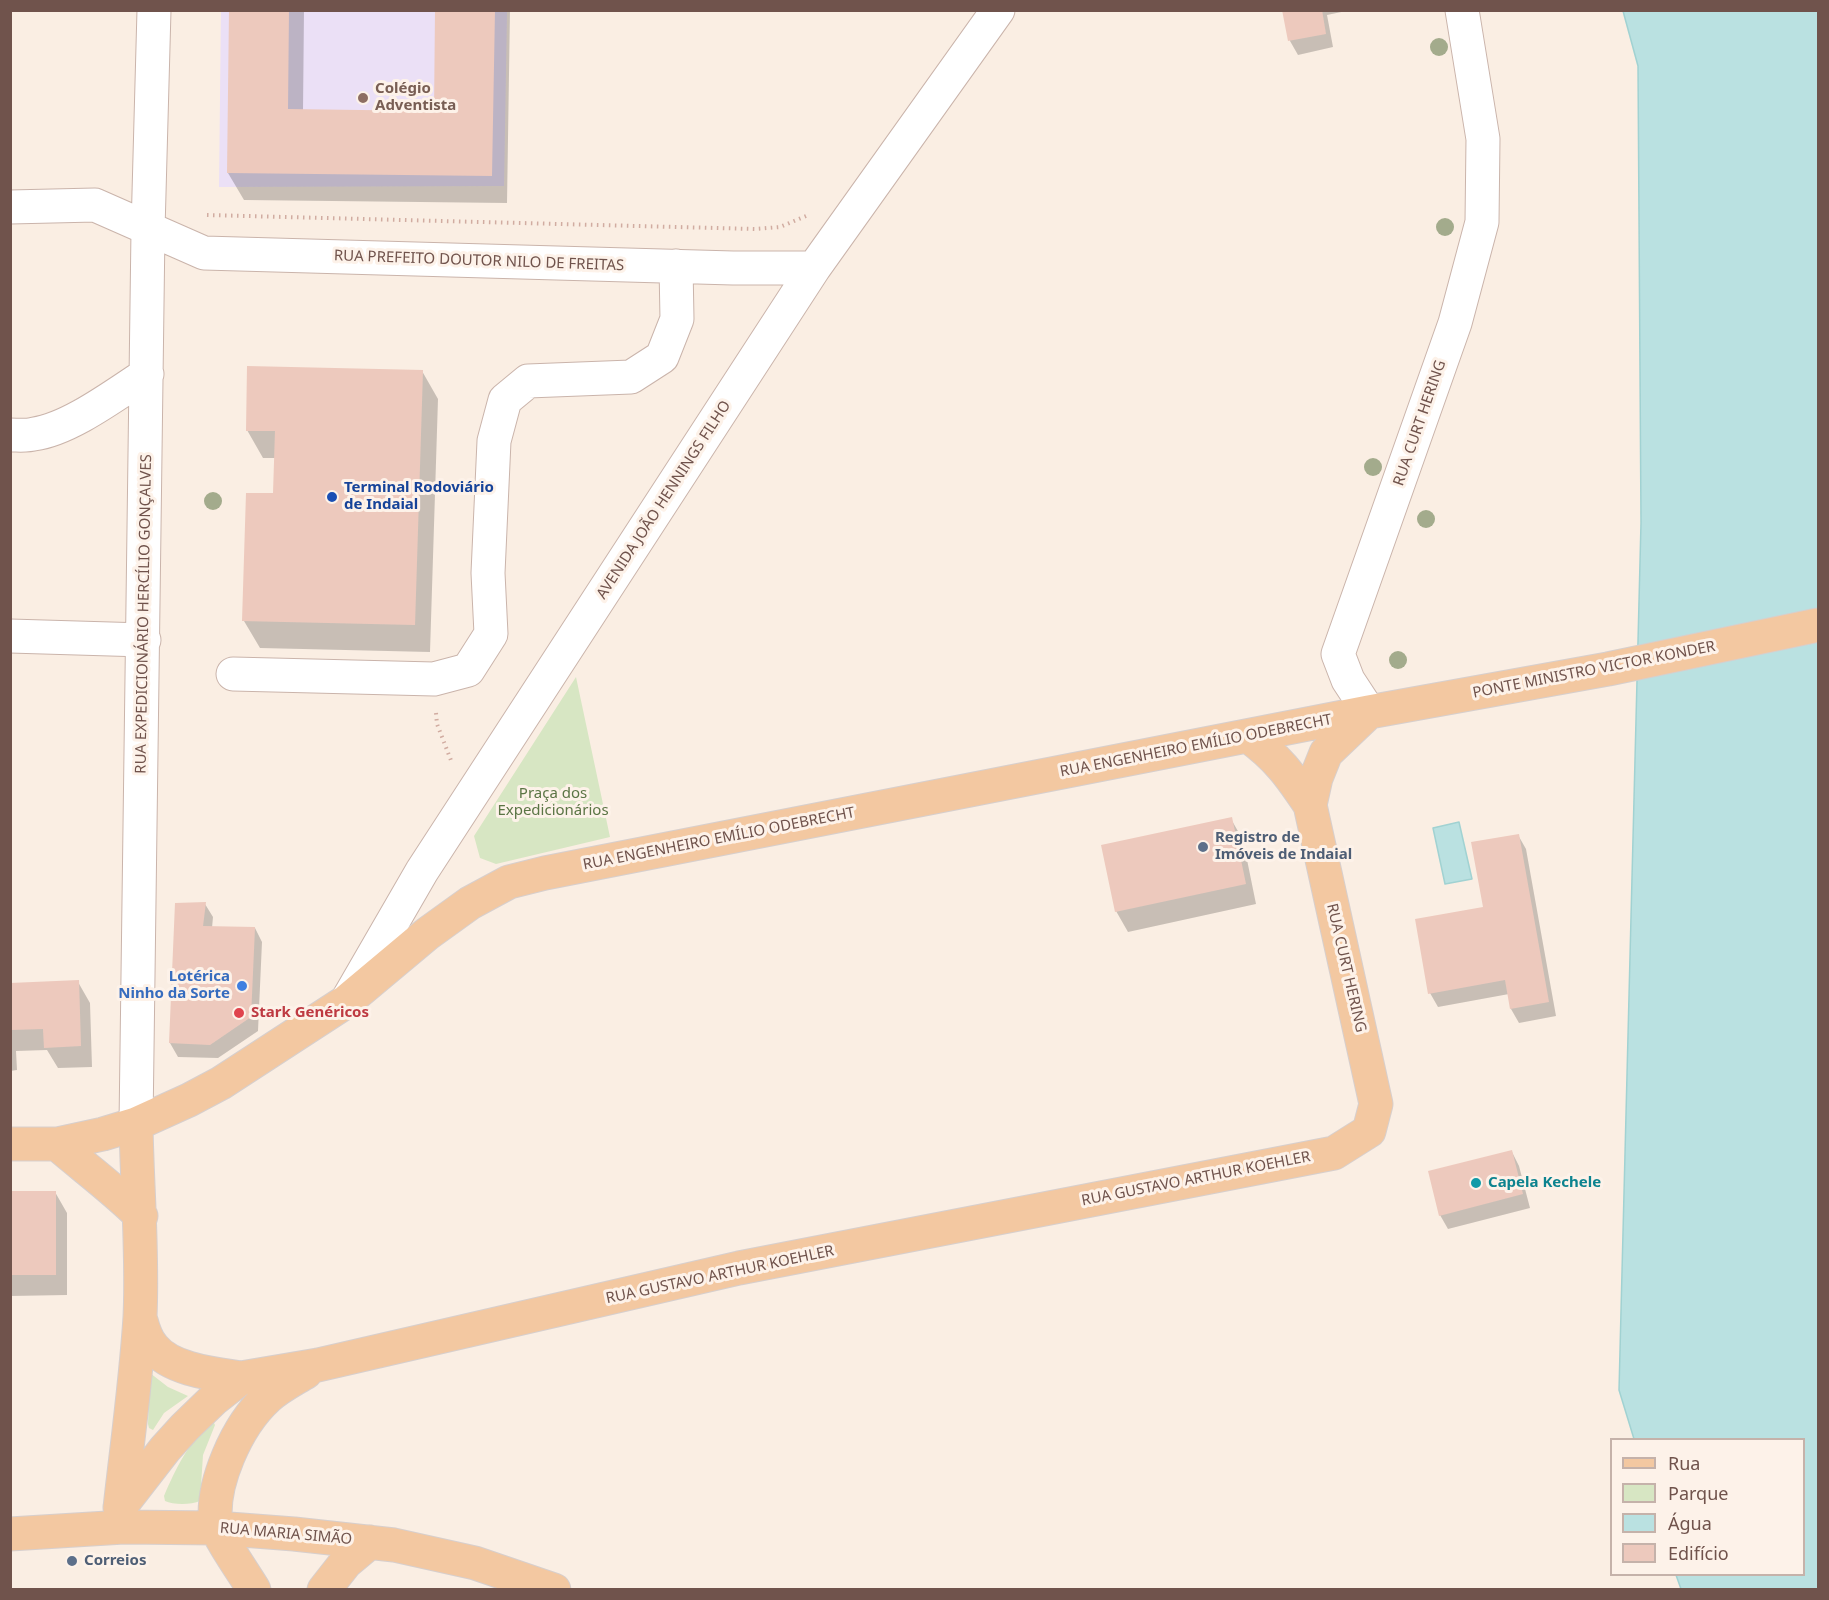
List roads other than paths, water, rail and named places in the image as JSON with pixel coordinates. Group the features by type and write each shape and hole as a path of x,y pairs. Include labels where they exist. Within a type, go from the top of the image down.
{"main road":[{"name":"PONTE MINISTRO VICTOR KONDER","path":"1369,712 1608,669 1818,625"},
{"name":"RUA ENGENHEIRO EMÍLIO ODEBRECHT","path":"10,1144 57,1144 103,1134 136,1124 221,1083 347,1001 427,934 470,903 509,882 569,868 1369,712"},
{"name":"RUA CURT HERING","path":"1310,805 1316,778 1326,753 1369,712"},
{"name":"RUA CURT HERING","path":"1248,736 1284,767 1310,805 1376,1104 1369,1131"},
{"name":"RUA EXPEDICIONÁRIO HERCÍLIO GONÇALVES","path":"119,1517 140,1317 141,1216 137,1176 136,1124"},
{"name":"RUA GUSTAVO ARTHUR KOEHLER","path":"119,1517 165,1449 214,1399 241,1378 318,1365 739,1269 1334,1152 1369,1131"},
{"path":"57,1144 102,1183 120,1195 141,1216"},
{"name":"RUA EXPEDICIONÁRIO HERCÍLIO GONÇALVES","path":"140,1317 144,1334 153,1348 165,1357 185,1367 241,1378"},
{"path":"254,1590 216,1528 217,1498 223,1468 238,1435 267,1398 318,1365"},
{"name":"RUA MARIA SIMÃO","path":"10,1534 119,1517 370,1542 475,1563 554,1590"},
{"path":"324,1590 346,1562 370,1542"}],"street":[{"name":"RUA EXPEDICIONÁRIO HERCÍLIO GONÇALVES","path":"136,1124 148,230 154,10"},
{"name":"AVENIDA JOÃO HENNINGS FILHO","path":"347,1001 422,871 814,268 998,10"},
{"name":"RUA CURT HERING","path":"1369,712 1348,680 1338,654 1455,323 1482,222 1483,139 1462,10"},
{"name":"RUA PREFEITO DOUTOR NILO DE FREITAS","path":"10,207 95,206 204,253 814,268"},
{"path":"233,674 434,679 468,670 491,634 488,573 494,441 506,400 528,381 631,377 662,357 676,319 676,266"},
{"path":"10,435 34,435 54,429 86,413 147,374"},
{"path":"10,636 144,640"}],"water":[{"path":"1623,11 1818,11 1818,1589 1681,1589 1676,1576 1805,1576 1805,1438 1634,1438 1619,1390 1641,523 1638,66"},
{"path":"1459,822 1472,879 1445,884 1433,828"}],"place":[{"name":"Colégio Adventista","path":"363,98"},
{"name":"Terminal Rodoviário de Indaial","path":"332,497"},
{"name":"Registro de Imóveis de Indaial","path":"1203,847"},
{"name":"Lotérica Ninho da Sorte","path":"242,986"},
{"name":"Stark Genéricos","path":"239,1013"},
{"name":"Capela Kechele","path":"1476,1183"},
{"name":"Correios","path":"72,1561"}],"park label":[{"name":"Praça dos Expedicionários","path":"553,802"}]}
